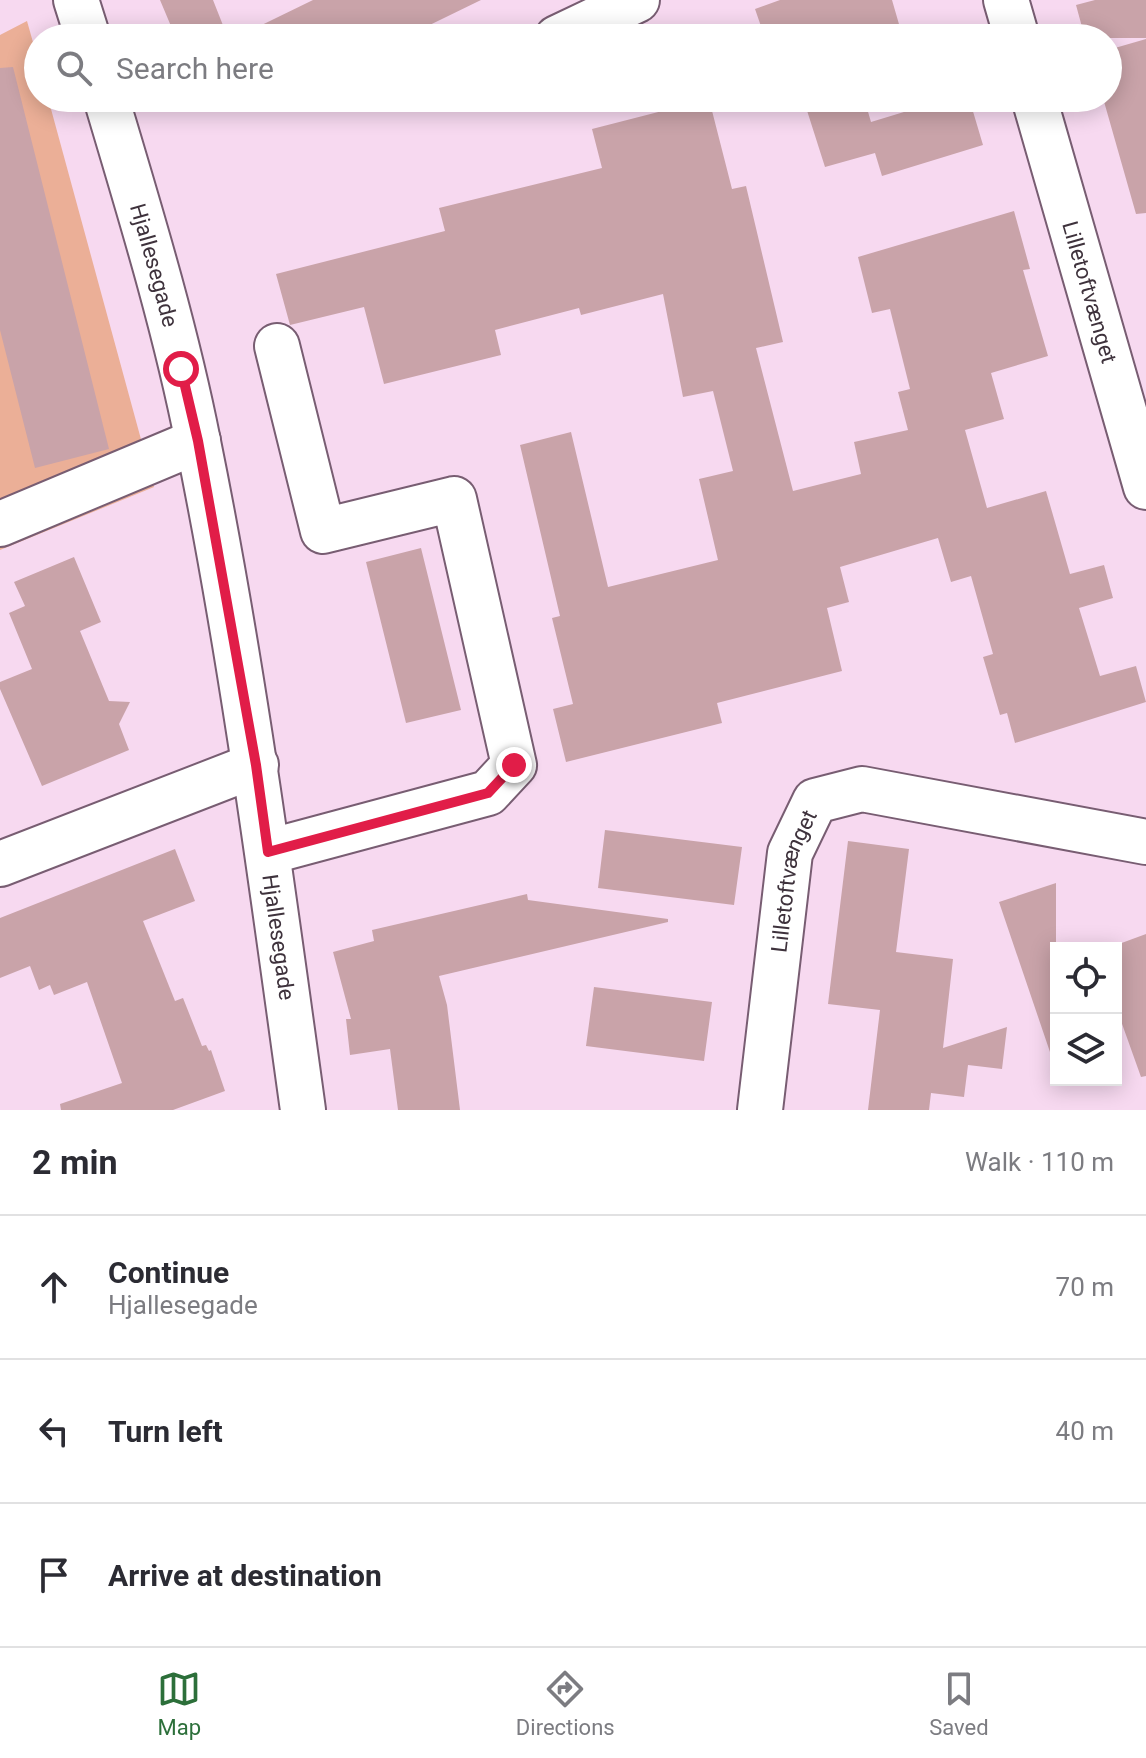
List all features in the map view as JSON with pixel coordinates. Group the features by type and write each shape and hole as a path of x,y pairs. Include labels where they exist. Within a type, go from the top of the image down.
{"street":[{"path":"76,0 84,24"},
{"path":"586,24 637,0"},
{"path":"1006,0 1013,24"},
{"name":"Hjallesegade","path":"110,112 153,258 198,441 256,765 303,1110"},
{"name":"Lilletoftvænget","path":"1038,112 1146,487"},
{"path":"268,852 488,793 514,765 454,499 323,531 277,346"},
{"path":"0,524 198,441"},
{"path":"0,864 256,765"},
{"name":"Lilletoftvænget","path":"760,1110 790,853 815,801 862,789 1146,842"}],"shaded area":[{"path":"27,21 28,24 24,24 24,112 52,112 154,487 0,550 0,35"}],"building":[{"path":"160,0 213,0 222,24 170,24"},
{"path":"313,0 481,0 432,24 264,24"},
{"path":"780,0 892,0 899,24 760,24 755,9"},
{"path":"1095,0 1146,0 1146,38 1122,38 1122,24 1081,24 1076,5"},
{"path":"1146,39 1146,213 1136,214 1107,112 1122,112 1122,46"},
{"path":"13,67 109,449 35,468 0,330 0,68"},
{"path":"658,112 712,112 732,189 746,186 783,342 756,348 793,491 861,474 854,442 908,430 898,392 910,389 890,309 872,313 858,257 1014,211 1030,269 1023,270 1048,356 991,373 1004,419 965,430 987,508 1046,491 1070,574 1104,565 1113,598 1079,608 1100,676 1136,666 1146,702 1015,743 1007,713 1000,715 983,657 993,654 971,576 951,582 938,538 840,567 849,602 827,608 842,671 717,703 722,723 566,762 553,709 573,704 552,618 560,616 520,445 571,432 608,587 718,560 699,479 733,471 713,391 683,397 663,294 581,315 579,308 495,330 501,355 384,384 364,307 290,325 276,274 445,231 439,208 602,168 592,129"},
{"path":"807,112 868,112 871,122 904,112 973,112 983,145 882,176 875,153 825,167"},
{"path":"421,548 461,710 406,723 366,562"},
{"path":"74,557 101,622 80,631 109,701 130,702 119,724 129,750 42,786 0,689 0,682 32,669 9,613 25,606 14,582"},
{"path":"605,830 742,847 734,905 598,888"},
{"path":"848,841 909,849 896,952 953,959 943,1048 1007,1027 1002,1069 968,1065 964,1097 931,1093 929,1110 868,1110 880,1010 828,1004"},
{"path":"175,849 195,901 143,921 175,1001 183,998 202,1046 206,1045 211,1050 225,1091 173,1110 61,1110 60,1104 122,1083 87,982 54,995 50,985 39,990 30,966 0,978 0,918"},
{"path":"1056,883 1056,942 1050,942 1050,1052 999,902"},
{"path":"527,894 528,900 668,919 668,922 439,976 447,1005 460,1110 398,1110 390,1049 350,1055 346,1019 351,1019 333,952 374,941 372,930"},
{"path":"1146,934 1146,1076 1141,1077 1122,1024 1122,943"},
{"path":"594,987 712,1002 704,1061 586,1046"}],"route":[{"path":"181,369 198,441 256,765 268,852 488,793 514,765"}]}
